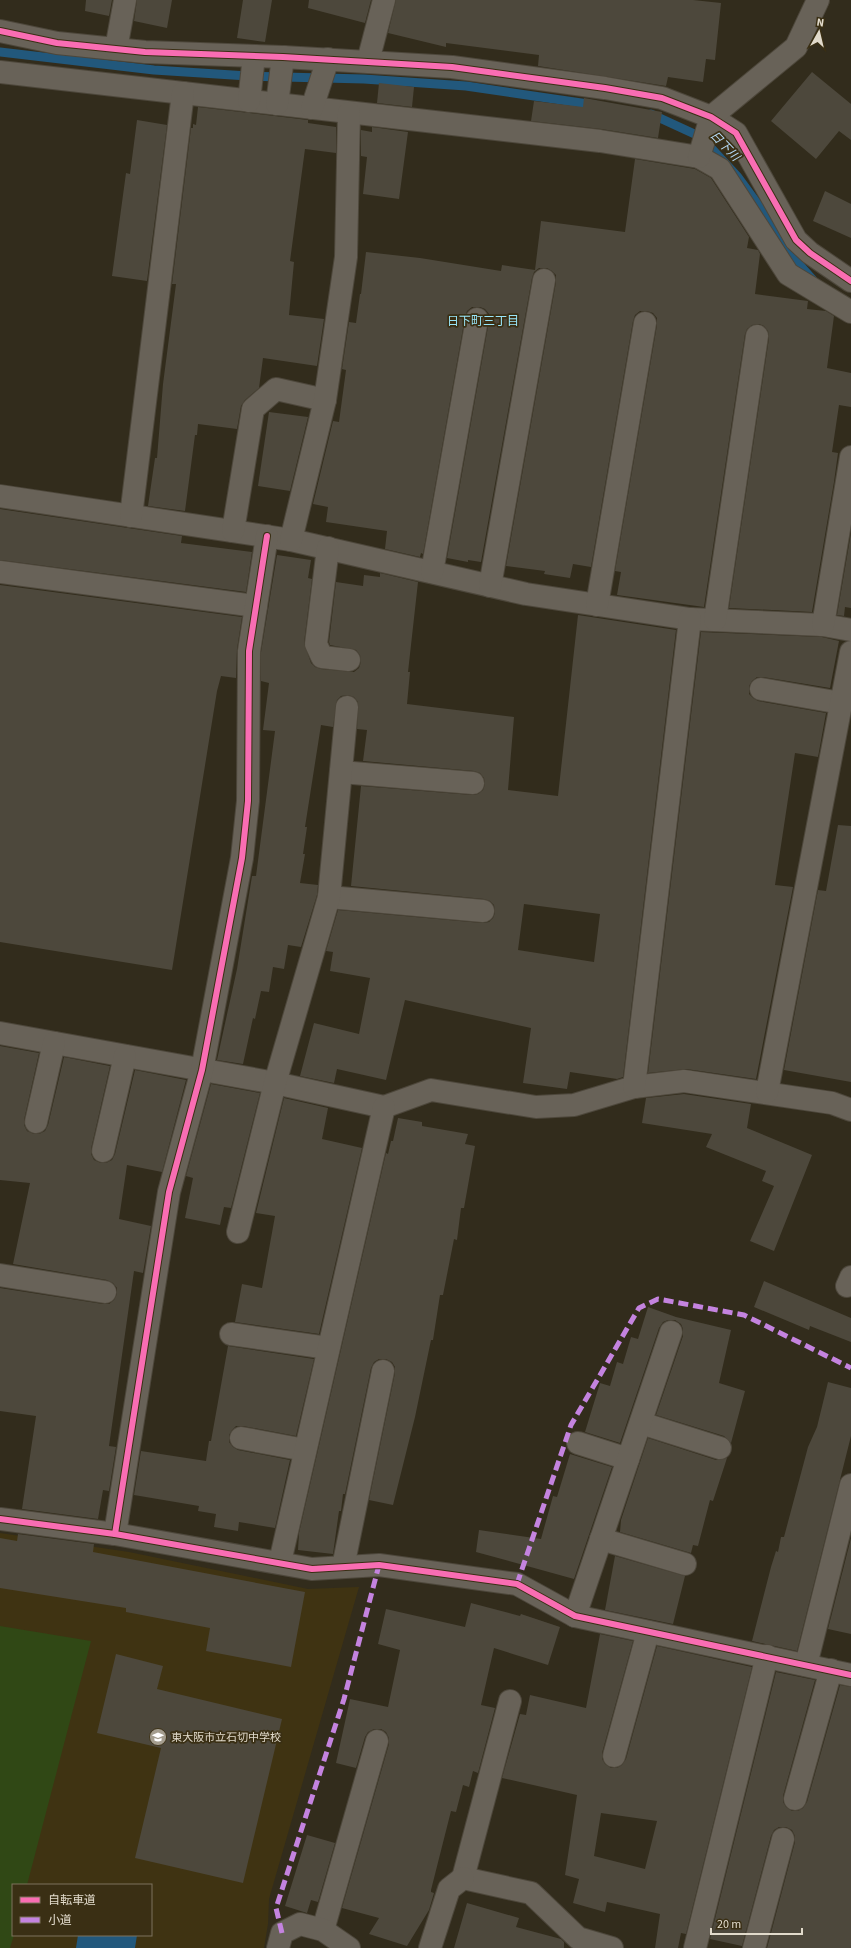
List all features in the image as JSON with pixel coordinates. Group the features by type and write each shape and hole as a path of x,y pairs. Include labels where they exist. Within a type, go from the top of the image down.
{"street":[{"path":"116,49 125,0"},
{"path":"368,61 384,0"},
{"path":"705,138 796,47 818,0"},
{"path":"0,32 57,43 145,52 252,77 280,79 324,72 368,61 452,67 606,88 662,98 705,138 720,169 788,274 851,312"},
{"path":"0,72 183,93 252,77 280,79 312,108 600,141 705,138 736,133 796,240 810,253 851,282"},
{"path":"312,108 324,72"},
{"path":"131,516 183,93"},
{"path":"291,540 325,400 346,257 349,113"},
{"path":"490,586 544,280"},
{"path":"432,572 477,320"},
{"path":"597,605 646,323"},
{"path":"715,620 757,336"},
{"path":"232,531 253,409 276,389 325,400"},
{"path":"823,624 851,457"},
{"path":"0,496 291,540 526,594 690,619 823,624 851,630"},
{"path":"115,1534 169,1192 202,1070 242,858 248,801 249,651 267,536"},
{"path":"328,548 316,644 322,657 349,660"},
{"path":"0,572 256,606"},
{"path":"634,1087 690,619"},
{"path":"767,1092 851,652"},
{"path":"761,689 841,703"},
{"path":"238,1232 276,1084 329,897 347,707"},
{"path":"341,772 473,784"},
{"path":"329,897 483,911"},
{"path":"0,1033 276,1084 384,1107 431,1090 536,1107 574,1105 634,1087 684,1081 767,1092 832,1103 851,1110"},
{"path":"36,1122 54,1043"},
{"path":"103,1151 125,1056"},
{"path":"280,1562 384,1107"},
{"path":"0,1275 105,1292"},
{"path":"575,1616 672,1332"},
{"path":"231,1334 328,1348"},
{"path":"342,1567 383,1371"},
{"path":"641,1423 720,1448"},
{"path":"241,1438 305,1450"},
{"path":"578,1443 628,1459"},
{"path":"806,1665 851,1484"},
{"path":"0,1519 115,1534 280,1562 312,1569 379,1565 517,1584 575,1616 841,1673 795,1799"},
{"path":"601,1539 685,1564"},
{"path":"614,1756 648,1632"},
{"path":"695,1948 767,1656"},
{"path":"430,1948 449,1889 463,1878 510,1701"},
{"path":"323,1930 377,1741"},
{"path":"754,1948 784,1839"},
{"path":"463,1878 531,1893 576,1943 612,1948"},
{"path":"278,1948 282,1933 300,1924 323,1930 349,1948"}],"shaded area":[{"name":"東大阪市立石切中学校","path":"0,1533 129,1552 308,1589 359,1587 269,1899 268,1924 264,1948 0,1948"}],"green space":[{"path":"0,1626 91,1641 27,1884 12,1884 12,1936 14,1936 10,1948 0,1948"}],"water":[{"path":"78,1936 137,1936 135,1948 76,1948"}],"building":[{"path":"86,0 112,0 109,16 85,11"},
{"path":"137,0 172,0 167,28 134,21"},
{"path":"243,0 272,0 265,42 237,38"},
{"path":"309,0 371,0 365,23 308,8"},
{"path":"396,0 693,0 721,3 715,60 706,59 703,82 668,77 666,86 538,66 539,55 446,43 446,47 388,33"},
{"path":"812,72 851,104 851,140 839,131 816,159 771,121"},
{"path":"379,83 414,87 412,107 377,103"},
{"path":"584,98 662,112 658,138 601,129 531,121 534,101 583,107"},
{"path":"198,107 308,120 308,123 336,127 336,153 305,149 290,261 294,262 289,315 324,319 317,366 263,358 259,388 245,400 241,406 237,429 198,424 197,435 195,435 185,511 148,506 155,458 157,458 163,384 176,284 172,284 191,128 193,128 193,124 196,125"},
{"path":"137,120 167,125 147,281 112,276 126,173 130,174"},
{"path":"372,127 408,132 399,199 363,194 367,157 361,156 361,130 372,132"},
{"path":"635,159 695,169 711,178 749,237 747,248 758,250 760,254 755,294 808,301 807,309 826,311 834,316 827,368 851,373 851,407 839,405 832,452 838,453 812,612 729,608 769,338 768,331 764,326 759,324 752,325 747,329 745,334 704,607 617,595 621,572 615,571 657,325 657,318 653,313 647,311 640,311 635,315 633,321 591,567 573,564 570,578 544,574 545,571 506,566 556,282 556,275 547,268 539,268 534,272 532,278 481,562 468,560 468,562 447,558 489,321 489,314 485,309 480,307 472,307 467,311 465,317 423,554 421,553 420,557 385,549 387,531 326,522 328,507 313,504 333,421 339,422 346,370 342,369 349,322 356,323 366,252 420,258 501,271 502,265 535,270 541,221 625,232"},
{"path":"825,191 851,204 851,238 813,221"},
{"path":"269,412 308,417 290,491 258,486"},
{"path":"0,509 182,536 181,543 252,552 246,592 0,560"},
{"path":"851,533 851,608 845,607 844,616 837,615"},
{"path":"277,555 311,560 308,578 312,579 304,643 311,663 315,667 321,669 354,672 359,668 361,662 360,655 356,650 330,645 329,642 336,582 363,586 364,575 380,577 380,573 418,582 408,672 410,672 407,704 514,717 508,790 558,796 578,615 676,630 623,1077 617,1079 570,1072 567,1089 523,1083 531,1028 405,1000 386,1080 337,1069 334,1083 300,1076 314,1023 359,1034 370,978 330,971 333,952 326,951 338,910 482,923 489,922 495,913 494,905 490,901 484,899 351,886 361,786 472,795 478,794 483,790 485,784 484,778 480,773 474,771 363,761 367,730 357,729 358,702 354,697 348,695 341,696 337,700 333,727 321,725 305,827 307,827 303,854 305,854 300,883 318,885 317,895 301,947 288,945 284,969 273,967 269,992 261,991 255,1019 253,1018 243,1064 217,1060 237,969 252,876 256,876 275,731 263,730 269,683 261,681 261,652","holes":["524,904 600,914 594,962 518,950"]},
{"path":"0,585 242,617 237,649 236,678 221,676 217,691 172,970 0,942"},
{"path":"701,632 822,637 839,641 830,688 763,677 757,677 749,686 749,694 758,701 826,713 818,757 795,753 775,885 793,887 756,1079 686,1069 648,1073"},
{"path":"838,825 851,826 851,1082 784,1070 818,890 826,891"},
{"path":"0,1046 39,1053 24,1120 24,1125 27,1131 34,1134 39,1134 45,1131 48,1125 64,1057 110,1066 91,1149 91,1154 94,1160 101,1163 106,1163 112,1160 115,1154 135,1070 186,1080 162,1172 127,1165 119,1219 151,1226 143,1273 134,1271 109,1446 116,1447 109,1491 103,1490 98,1519 22,1509 36,1416 0,1411 0,1288 109,1304 114,1300 117,1294 117,1288 113,1283 107,1280 13,1264 30,1183 0,1180"},
{"path":"211,1084 260,1093 231,1208 224,1207 220,1225 185,1218 193,1178 186,1176"},
{"path":"684,1094 751,1104 747,1128 812,1155 774,1251 750,1241 774,1186 762,1181 766,1171 706,1147 712,1134 642,1123 646,1098"},
{"path":"284,1098 328,1108 322,1139 362,1148 319,1334 235,1322 242,1284 262,1288 275,1216 256,1213"},
{"path":"398,1118 422,1122 422,1126 468,1134 465,1144 475,1146 464,1208 461,1208 457,1240 454,1239 443,1295 440,1295 433,1340 431,1340 415,1417 393,1505 369,1500 395,1373 395,1367 392,1362 386,1359 379,1359 374,1362 371,1368 345,1494 343,1494 341,1511 339,1511 333,1554 298,1550 299,1533 386,1153 388,1154 391,1141 393,1141"},
{"path":"764,1281 851,1318 851,1342 810,1326 809,1330 754,1307"},
{"path":"648,1307 676,1317 731,1330 719,1383 745,1391 731,1443 724,1436 656,1415 683,1336 681,1324 675,1320 663,1322 659,1328 620,1443 585,1432 600,1383 610,1386 617,1362 623,1364 631,1337 638,1339"},
{"path":"228,1346 314,1359 296,1436 243,1426 236,1426 229,1435 229,1442 238,1450 290,1460 275,1528 239,1522 238,1531 214,1527 216,1514 198,1511 199,1506 134,1495 141,1451 206,1461"},
{"path":"828,1382 851,1388 851,1436 797,1651 752,1641 771,1567 776,1551 778,1552 781,1537 784,1537 808,1447 817,1427"},
{"path":"648,1438 716,1460 727,1458 713,1501 710,1500 698,1546 693,1545 691,1553 620,1532 621,1520"},
{"path":"570,1454 612,1467 574,1579 476,1552 479,1530 541,1539 553,1496 557,1497"},
{"path":"18,1534 94,1544 93,1552 305,1592 291,1667 206,1651 210,1628 126,1612 126,1608 0,1588 0,1538 17,1541"},
{"path":"851,1538 851,1634 828,1629"},
{"path":"615,1556 685,1576 673,1624 605,1610"},
{"path":"471,1603 520,1616 521,1614 560,1627 548,1665 494,1648 481,1705 495,1708 478,1773 473,1771 469,1787 463,1785 456,1812 451,1811 431,1890 431,1892 434,1893 429,1910 407,1946 369,1934 379,1918 342,1908 389,1744 389,1738 386,1732 381,1729 374,1729 368,1732 365,1737 356,1768 336,1763 350,1699 388,1707 400,1650 378,1644 386,1609 465,1627"},
{"path":"600,1634 633,1641 602,1753 602,1759 605,1764 611,1768 617,1768 622,1765 626,1759 657,1646 752,1667 686,1934 681,1933 678,1948 655,1948 660,1914 607,1902 605,1912 573,1903 579,1879 565,1875 577,1795 502,1778 520,1714 526,1715 530,1695 586,1708","holes":["601,1813 657,1821 645,1869 594,1856"]},
{"path":"116,1654 163,1666 157,1689 282,1719 243,1883 135,1858 161,1748 97,1733"},
{"path":"776,1672 815,1680 783,1796 783,1802 786,1807 792,1811 798,1811 803,1808 807,1802 840,1685 851,1687 851,1948 767,1948 795,1842 795,1836 792,1830 786,1827 779,1827 774,1830 771,1836 742,1946 710,1939"},
{"path":"307,1835 335,1843 318,1902 311,1900 307,1913 285,1906"},
{"path":"467,1903 519,1918 516,1927 561,1939 564,1942 564,1948 454,1948"}],"waterway":[{"name":"日下川","path":"0,52 154,70 248,76 364,79 466,86 595,105"},
{"name":"日下川","path":"651,114 701,137 737,176 759,206 781,244 813,280"}],"marked path":[{"path":"517,1584 571,1425 639,1308 658,1299 744,1315 851,1368"},
{"path":"282,1933 276,1908 344,1699 379,1565"}],"cycle path":[{"path":"0,31 57,43 145,52 283,57 452,67 605,88 662,98 711,117 736,133 796,240 810,253 851,281"},
{"path":"115,1534 169,1192 202,1070 242,858 248,801 249,651 267,536"},
{"path":"0,1519 115,1534 312,1569 379,1565 517,1584 575,1616 851,1675"}],"place":[{"name":"東大阪市立石切中学校","path":"158,1737"}],"district":[{"name":"日下町三丁目","path":"483,321"}]}
